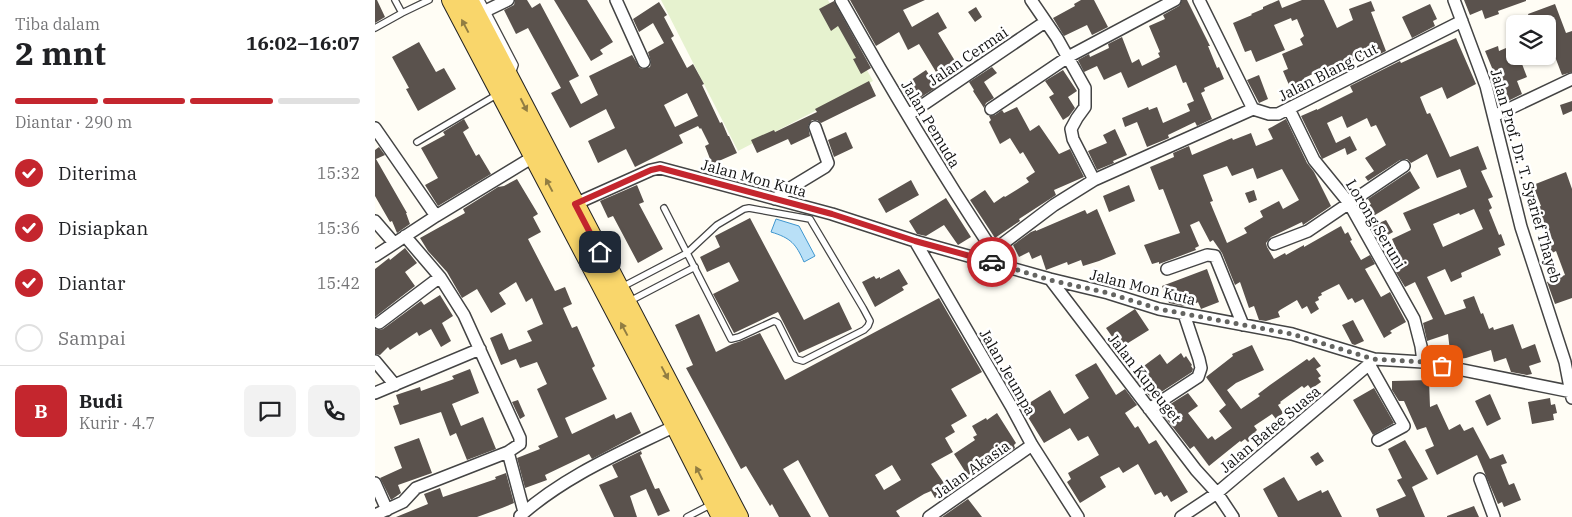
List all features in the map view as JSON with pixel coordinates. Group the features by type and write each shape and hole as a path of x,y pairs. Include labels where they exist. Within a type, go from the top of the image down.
{"main road":[{"path":"451,0 486,50 509,75 575,204 682,422 739,517"},
{"path":"478,6 486,50 499,93 533,157 617,291 682,422 717,510"}],"street":[{"path":"478,6 508,0"},
{"path":"616,0 644,62"},
{"name":"Jalan Pemuda","path":"841,0 992,256"},
{"path":"1031,0 1068,57 1085,88 1085,106 1071,129 1073,139 1094,180"},
{"path":"991,109 1068,57 1175,0"},
{"path":"992,256 1039,216 1094,180 1253,109 1199,0"},
{"name":"Jalan Prof. Dr. T. Syarief Thayeb","path":"1454,0 1486,86 1521,227 1569,360 1571,394"},
{"name":"Jalan Blang Cut","path":"1253,109 1269,114 1278,114 1463,21"},
{"name":"Jalan Cermai","path":"908,115 1045,22"},
{"path":"1494,116 1572,79"},
{"name":"Lorong Seruni","path":"1289,108 1314,160 1349,203 1414,319 1423,362"},
{"path":"775,200 825,167 828,163 815,127"},
{"path":"375,128 436,216"},
{"path":"375,256 436,216 533,157"},
{"path":"1274,244 1308,231 1404,166"},
{"name":"Jalan Mon Kuta","path":"575,204 651,170 660,168 832,214 915,241 992,256 1050,280 1108,293 1159,309 1292,334 1371,361 1423,362 1571,394"},
{"path":"375,221 394,243"},
{"path":"375,515 403,502 416,488 508,452 517,447 521,442 464,315 440,277 405,236"},
{"name":"Jalan Jeumpa","path":"915,241 1032,446 1078,517"},
{"path":"1167,269 1207,255 1215,256 1243,325"},
{"path":"379,323 440,277"},
{"name":"Jalan Kupeuget","path":"1050,280 1196,470 1217,493 1233,517"},
{"path":"1149,409 1198,377 1201,368 1199,359 1184,314"},
{"path":"375,393 480,349"},
{"path":"375,361 395,385"},
{"path":"1371,361 1405,426 1378,440"},
{"name":"Jalan Batee Suasa","path":"1181,517 1217,493 1371,361"},
{"path":"508,452 521,515 563,483 613,455 682,422"},
{"name":"Jalan Akasia","path":"929,517 1032,446"},
{"path":"1480,479 1494,517"},
{"path":"375,483 387,510"}],"lane":[{"path":"395,0 402,13"},
{"path":"375,28 429,0"},
{"path":"478,6 515,65 512,74 509,75"},
{"path":"417,142 499,93"},
{"path":"617,291 637,278 687,253 717,225 749,208 810,219 863,308 869,321 868,326 864,330 803,361 796,359 778,323 774,321 731,339 695,267 687,253 664,208"},
{"path":"617,291 695,267"},
{"path":"687,517 717,510"}],"green space":[{"path":"661,0 828,0 873,81 738,151"}],"water":[{"path":"776,219 799,226 815,256 804,262 792,242 771,232"}],"building":[{"path":"375,0 377,0 385,17 375,23"},
{"path":"515,0 527,0 532,8 540,3 579,76 569,81 581,104 598,95 589,76 632,55 640,68 650,67 651,62 648,52 664,43 653,23 639,32 633,19 659,2 667,15 664,17 674,36 671,38 687,68 693,64 704,84 702,85 720,123 722,122 737,153 712,164 705,146 709,144 701,128 698,126 679,135 683,143 635,167 626,149 598,163 588,141 615,128 606,109 570,128 551,93 561,88 528,28 516,34 504,10 514,5","holes":["687,93 698,116 675,127 664,105"]},
{"path":"554,0 587,0 613,42 600,50 603,54 591,61"},
{"path":"850,0 925,0 903,10 912,27 938,12 947,28 938,33 955,61 936,72 919,44 908,50 899,32 876,46"},
{"path":"1081,0 1094,0 1108,27 1092,35 1087,25 1064,36 1053,18 1075,6 1074,4"},
{"path":"1182,0 1187,0 1210,46 1208,46 1217,68 1219,67 1224,79 1204,88 1205,91 1201,93 1212,119 1197,126 1195,122 1168,135 1169,138 1147,147 1137,122 1125,127 1122,118 1148,107 1149,110 1157,107 1163,123 1190,111 1187,104 1194,101 1186,82 1183,83 1176,65 1128,88 1121,72 1104,80 1097,66 1084,72 1078,60 1089,54 1090,57 1109,48 1108,44 1122,37 1132,63 1139,59 1142,66 1160,57 1158,53 1160,52 1149,26 1165,19 1163,15 1179,6"},
{"path":"1279,0 1282,8 1302,0 1324,0 1337,28 1353,20 1349,9 1371,1 1375,11 1371,12 1386,51 1372,58 1369,53 1350,62 1352,68 1344,72 1339,62 1304,78 1307,85 1292,92 1283,71 1288,69 1282,54 1303,45 1300,39 1304,36 1297,19 1292,21 1291,18 1274,25 1285,50 1256,62 1251,50 1245,52 1233,23"},
{"path":"1464,0 1526,1 1498,11 1499,14 1485,19 1482,10 1470,15"},
{"path":"834,1 871,68 861,74 853,59 856,58 838,26 831,31 819,9"},
{"path":"1430,4 1437,19 1433,21 1435,26 1412,38 1402,17"},
{"path":"1555,4 1566,33 1572,31 1572,72 1562,75 1556,59 1556,15 1528,14"},
{"path":"976,7 982,17 975,22 968,12"},
{"path":"1456,38 1476,84 1447,99 1442,87 1420,97 1427,114 1430,113 1450,157 1478,146 1487,169 1481,171 1493,197 1488,199 1492,208 1489,210 1505,245 1498,248 1501,255 1461,273 1462,277 1451,282 1445,269 1427,277 1445,315 1466,308 1463,300 1474,296 1489,329 1493,327 1494,330 1513,324 1522,349 1535,344 1541,362 1529,366 1532,374 1511,372 1506,358 1494,362 1491,350 1466,358 1451,360 1448,334 1427,341 1423,323 1433,319 1415,282 1405,287 1394,269 1403,264 1392,239 1411,230 1403,213 1467,187 1460,169 1437,178 1427,154 1411,163 1407,159 1400,160 1368,181 1365,177 1374,171 1365,158 1386,145 1376,125 1371,127 1367,118 1347,128 1342,116 1327,123 1336,143 1350,136 1357,150 1347,155 1345,148 1322,159 1301,116 1353,92 1350,86 1400,61 1401,63","holes":["1474,209 1483,229 1443,247 1433,224"]},
{"path":"419,42 436,72 444,68 456,89 418,111 406,89 409,88 392,57"},
{"path":"1498,46 1499,51 1506,48 1506,65 1522,65 1527,77 1517,81 1522,94 1502,103 1498,94 1502,92 1485,51"},
{"path":"992,67 997,73 984,82 994,98 986,103 984,108 969,82"},
{"path":"926,70 937,87 912,103 907,96 911,94 905,84"},
{"path":"1063,70 1077,91 1068,97 1075,108 1063,120 1049,97 1054,94 1045,81"},
{"path":"1259,75 1268,99 1259,103 1247,80"},
{"path":"869,81 876,96 821,123 817,120 812,120 808,126 810,136 791,145 788,139 757,153 751,140 774,130 775,132 817,112 815,109"},
{"path":"1572,101 1572,111 1563,115 1560,105"},
{"path":"1017,107 1030,131 1039,125 1059,154 1070,149 1084,177 1054,190 1056,195 1019,219 1020,221 995,238 970,200 985,190 994,203 1029,182 1026,178 1035,172 1023,152 1020,154 1010,138 1000,144 989,122 991,120 989,116 995,115 1002,110 1004,113"},
{"path":"464,119 469,128 463,132 476,156 479,154 491,174 438,206 425,185 438,178 421,148 445,135 443,132"},
{"path":"1286,119 1307,163 1314,172 1331,206 1303,225 1302,222 1271,237 1266,243 1267,247 1274,259 1304,245 1304,247 1341,226 1345,234 1348,232 1352,240 1350,241 1361,260 1370,255 1375,264 1365,269 1381,297 1390,292 1406,322 1390,331 1392,333 1384,338 1363,299 1355,303 1352,298 1348,300 1339,284 1321,293 1322,295 1318,297 1319,300 1315,302 1319,309 1311,314 1307,306 1302,309 1297,300 1278,312 1280,317 1266,321 1259,320 1254,306 1249,308 1240,282 1235,285 1222,253 1213,240 1210,242 1199,221 1190,225 1199,246 1195,248 1196,250 1159,264 1159,262 1152,264 1144,245 1180,233 1163,189 1159,190 1150,167 1174,157 1173,153 1189,146 1192,155 1232,138 1233,140 1251,133 1256,146 1273,139 1268,129","holes":["1227,166 1232,176 1253,168 1257,179 1282,169 1299,200 1283,209 1279,201 1260,211 1263,217 1244,228 1247,233 1227,243 1210,202 1213,201 1203,175"]},
{"path":"1115,129 1127,155 1097,170 1088,151 1107,143 1103,135"},
{"path":"846,132 853,148 834,157 828,140"},
{"path":"379,147 385,155 376,159 407,213 410,224 397,233 392,221 390,222 375,196 375,150"},
{"path":"1410,171 1420,188 1375,215 1379,223 1386,220 1393,232 1379,240 1362,210 1371,204 1368,199"},
{"path":"1566,172 1572,189 1572,298 1555,304 1547,282 1565,275 1556,251 1550,254 1545,240 1550,238 1538,207 1541,206 1533,185"},
{"path":"517,179 538,214 533,217 541,232 528,239 555,291 565,287 572,304 563,308 572,328 577,326 595,366 592,368 607,399 565,418 572,434 614,414 616,419 631,412 641,433 592,459 589,454 545,475 547,480 525,488 517,458 540,449 538,446 558,437 537,389 547,384 537,362 520,368 516,359 501,365 490,338 502,333 509,350 532,341 527,331 543,324 532,298 526,302 516,282 499,293 506,304 491,313 477,289 462,298 447,272 428,251 420,238 465,213 463,209 498,187"},
{"path":"911,180 919,195 886,213 878,199"},
{"path":"637,185 644,202 639,204 663,249 638,263 613,216 608,218 600,201"},
{"path":"1129,185 1135,201 1109,212 1103,196"},
{"path":"1254,190 1257,200 1249,203 1245,193"},
{"path":"946,198 971,237 958,245 944,225 926,236 917,234 909,221"},
{"path":"1097,209 1116,254 1083,266 1081,260 1068,265 1067,262 1046,270 1041,255 1032,259 1029,252 1019,257 1013,245 1031,232 1085,210 1087,214"},
{"path":"750,218 804,320 839,302 852,329 799,353 778,312 734,333 713,294 739,281 729,262 707,272 700,257 720,247 715,236"},
{"path":"405,248 417,263 405,272 415,286 375,317 375,269"},
{"path":"899,269 908,284 902,287 904,290 875,307 862,282 874,276 876,279 880,277 880,279"},
{"path":"1207,269 1219,302 1201,309 1198,302 1183,306 1169,303 1162,286"},
{"path":"440,295 453,316 442,323 451,341 441,347 431,329 419,336 417,332 390,350 388,347 380,355 375,354 375,329 383,329 421,301 424,305"},
{"path":"939,298 982,372 951,389 967,416 951,425 955,432 945,438 953,452 931,464 948,489 935,498 931,491 924,494 896,511 900,517 829,517 798,460 783,469 811,517 779,517 772,504 770,506 746,466 741,469 686,368 693,365 675,325 699,314 716,352 760,333 785,380","holes":["892,465 901,480 884,490 875,475"]},
{"path":"1135,309 1149,330 1120,348 1106,328"},
{"path":"1353,320 1364,341 1355,345 1352,344 1342,325"},
{"path":"1252,345 1264,370 1236,383 1227,390 1241,409 1260,396 1258,394 1307,359 1309,361 1314,357 1321,366 1316,369 1321,376 1318,378 1321,382 1311,389 1308,385 1304,388 1302,386 1280,402 1278,405 1283,413 1276,419 1272,414 1254,426 1257,430 1255,432 1258,435 1248,442 1245,439 1240,441 1209,466 1194,446 1190,449 1161,412 1165,410 1164,408 1188,393 1198,406 1188,413 1208,439 1212,436 1215,440 1232,428 1219,411 1226,405 1206,377 1233,356 1232,354"},
{"path":"1181,353 1184,358 1186,356 1192,365 1192,372 1155,396 1153,394 1150,397 1135,378 1140,375 1137,371 1160,354 1167,364"},
{"path":"1096,363 1116,395 1125,389 1137,405 1125,413 1135,428 1138,426 1149,444 1156,440 1188,492 1171,502 1167,495 1164,497 1161,492 1155,495 1138,464 1123,473 1119,467 1100,477 1106,487 1080,503 1067,482 1071,479 1068,473 1099,455 1088,436 1078,441 1070,428 1044,443 1026,414 1030,412 1026,405 1050,390 1064,414 1089,398 1075,375"},
{"path":"470,369 479,393 452,404 461,426 483,417 496,449 467,460 456,433 450,436 441,412 400,425 393,406 399,404 396,395 420,387 421,391 454,379 452,376"},
{"path":"1429,380 1430,407 1437,404 1449,430 1460,424 1464,431 1473,427 1490,459 1503,454 1507,463 1501,465 1509,485 1514,483 1521,500 1504,507 1502,502 1498,504 1477,455 1437,475 1425,450 1434,446 1426,427 1417,430 1404,401 1399,401 1392,390 1392,381"},
{"path":"1374,388 1394,423 1373,435 1353,400"},
{"path":"1490,394 1501,419 1487,426 1475,401"},
{"path":"1550,398 1551,405 1555,404 1557,413 1553,414 1554,420 1532,424 1528,402"},
{"path":"518,400 525,416 520,419 512,402"},
{"path":"997,413 1016,443 1014,445 1015,448 968,476 954,454 975,440 973,437 977,435 972,426 986,418 987,420"},
{"path":"419,438 432,473 398,485 401,493 391,500 380,478 402,468 394,447"},
{"path":"1405,440 1428,479 1412,487 1425,517 1379,517 1376,509 1406,496 1397,480 1402,478 1388,449"},
{"path":"641,451 642,454 640,455 655,489 659,488 670,511 658,516 646,489 630,496 637,517 614,517 599,485 618,477 612,465"},
{"path":"1318,452 1324,461 1316,466 1310,457"},
{"path":"506,473 514,503 502,508 477,517 396,517 428,504 424,494 440,488 443,497 496,479 495,477"},
{"path":"1284,477 1298,501 1321,490 1322,493 1328,490 1342,517 1278,517 1263,489"},
{"path":"968,499 982,517 942,517"},
{"path":"1474,506 1479,517 1447,517 1447,516"}],"way so far":[{"path":"992,262 1050,280 1108,293 1159,309 1292,334 1373,359 1423,362 1442,366"}],"route":[{"path":"600,252 575,204 651,170 660,168 832,214 915,241 992,262"}]}
